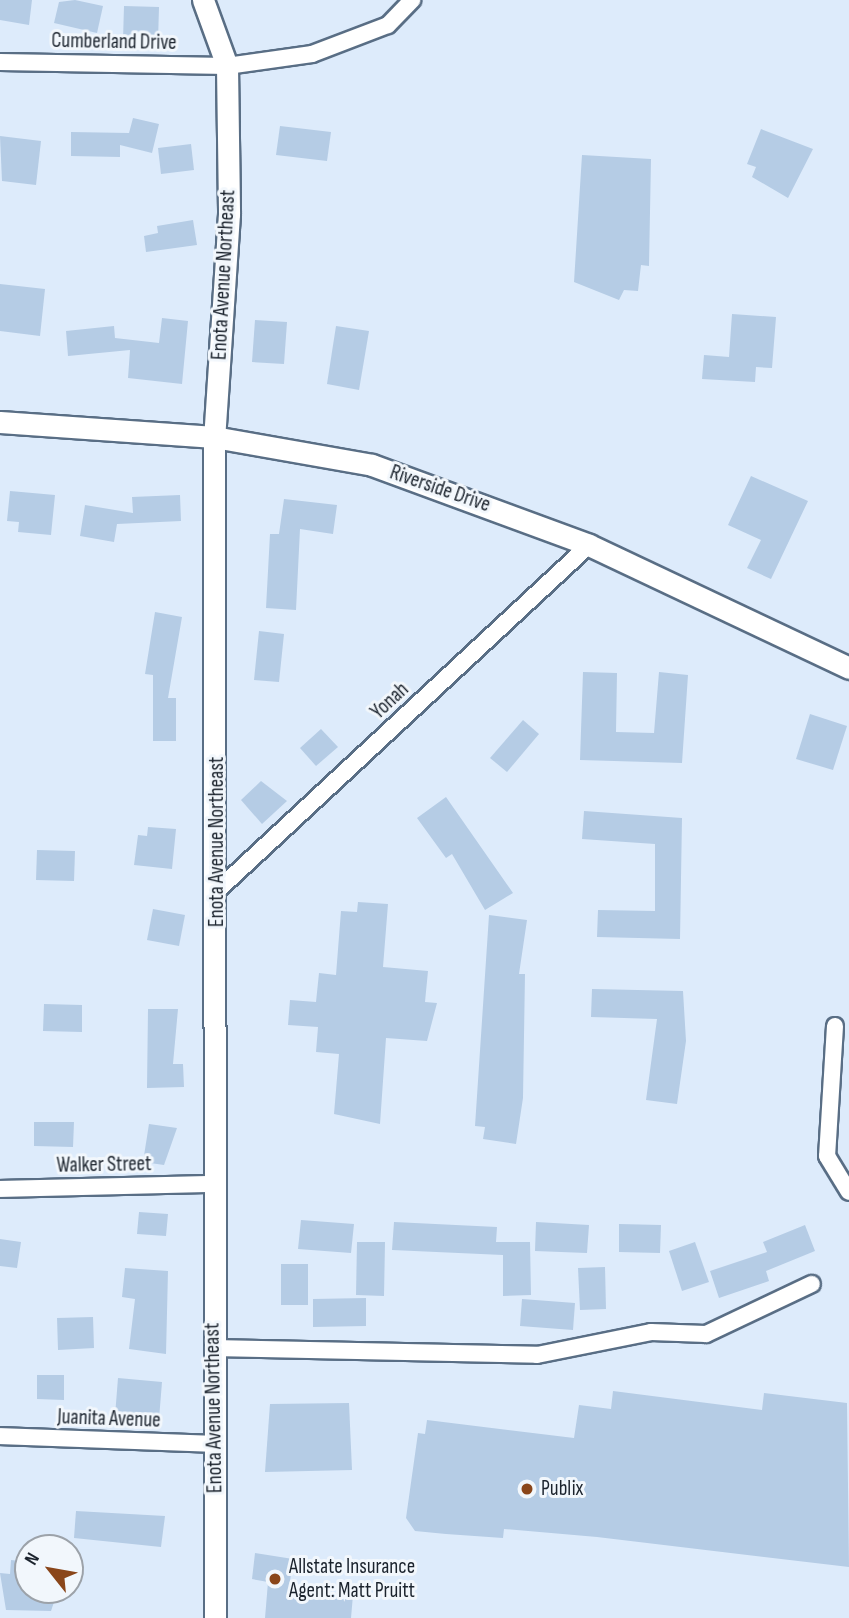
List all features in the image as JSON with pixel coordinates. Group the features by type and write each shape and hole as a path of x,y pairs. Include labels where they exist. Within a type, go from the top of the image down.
{"street":[{"name":"Enota Avenue Northeast","path":"203,0 227,66 229,214 214,437 219,889 210,1184 216,1444 215,1618"},
{"name":"Cumberland Drive","path":"0,62 227,66 356,41 388,25 412,0"},
{"name":"Riverside Drive","path":"0,422 214,437 372,466 589,545 849,668"},
{"name":"Yonah","path":"219,889 589,545"},
{"path":"835,1026 827,1156 849,1192"},
{"name":"Walker Street","path":"0,1189 210,1184"},
{"path":"214,1348 537,1355 651,1332 706,1334 811,1284"},
{"name":"Juanita Avenue","path":"0,1436 216,1444"}],"building":[{"path":"0,0 32,0 29,25 0,20"},
{"path":"75,0 103,6 97,33 54,23 59,2"},
{"path":"124,6 159,7 158,41 123,40"},
{"path":"133,118 159,124 152,153 120,145 120,157 71,156 71,132 129,133"},
{"path":"280,126 331,132 327,161 276,155"},
{"path":"761,129 813,149 788,198 752,177 756,167 747,164"},
{"path":"0,136 41,141 36,185 2,181"},
{"path":"191,144 194,170 161,174 158,148"},
{"path":"582,155 651,159 649,266 641,265 638,291 624,290 619,300 574,282"},
{"path":"193,220 197,245 146,252 144,236 158,233 157,226"},
{"path":"0,284 45,289 40,336 0,331"},
{"path":"732,314 776,317 772,368 756,367 755,382 702,379 704,355 729,357"},
{"path":"162,318 188,321 182,384 128,378 130,350 68,356 66,331 114,326 115,338 159,343"},
{"path":"255,320 287,322 284,364 252,362"},
{"path":"336,326 369,331 359,390 327,384"},
{"path":"751,476 808,501 771,579 747,568 761,540 728,525"},
{"path":"10,491 55,495 51,535 18,532 19,522 7,521"},
{"path":"180,495 181,521 117,524 114,542 80,536 85,505 133,513 132,497"},
{"path":"284,499 337,505 333,534 300,529 296,610 266,608 270,534 279,534"},
{"path":"155,612 182,617 168,698 176,698 176,741 153,741 153,675 145,674"},
{"path":"259,631 284,634 279,682 254,680"},
{"path":"583,672 617,673 616,732 654,733 659,672 688,675 682,763 580,760"},
{"path":"810,714 847,726 833,770 796,759"},
{"path":"523,720 539,734 507,772 490,758"},
{"path":"321,729 338,747 316,766 300,748"},
{"path":"261,781 287,801 262,824 241,800"},
{"path":"446,797 513,893 485,910 452,854 446,858 417,818"},
{"path":"584,811 682,818 680,939 597,937 598,910 655,911 655,844 582,839"},
{"path":"148,827 176,829 172,869 134,865 138,835 147,836"},
{"path":"37,850 75,851 74,881 36,880"},
{"path":"358,902 388,904 383,967 428,971 425,1002 437,1003 427,1041 386,1038 380,1124 334,1114 339,1054 316,1052 318,1027 288,1025 290,1000 316,1002 319,973 336,975 341,911 357,912"},
{"path":"153,909 185,915 179,946 147,940"},
{"path":"489,915 527,920 519,974 525,974 523,1098 516,1144 483,1139 485,1127 475,1126"},
{"path":"592,989 683,991 686,1041 677,1104 646,1100 657,1019 591,1017"},
{"path":"44,1004 82,1005 82,1032 43,1031"},
{"path":"148,1009 178,1009 173,1064 183,1064 184,1087 147,1088"},
{"path":"34,1122 74,1122 73,1147 34,1146"},
{"path":"149,1124 177,1128 164,1165 143,1162"},
{"path":"139,1212 168,1214 166,1236 137,1234"},
{"path":"301,1220 354,1224 351,1253 298,1249"},
{"path":"394,1222 497,1227 496,1242 530,1242 531,1295 503,1296 503,1255 392,1250"},
{"path":"536,1222 589,1225 587,1253 535,1251"},
{"path":"619,1224 661,1225 660,1253 619,1252"},
{"path":"805,1225 815,1251 766,1271 769,1281 719,1298 710,1271 767,1252 763,1242"},
{"path":"0,1239 21,1242 17,1268 0,1266"},
{"path":"357,1242 385,1242 384,1296 356,1295"},
{"path":"695,1242 709,1282 682,1291 669,1251"},
{"path":"281,1264 308,1264 308,1305 281,1305"},
{"path":"605,1267 606,1309 580,1310 578,1268"},
{"path":"125,1268 168,1271 166,1354 129,1349 135,1299 122,1297"},
{"path":"366,1298 366,1326 313,1327 313,1299"},
{"path":"522,1299 575,1303 573,1330 520,1326"},
{"path":"93,1317 94,1348 58,1350 57,1318"},
{"path":"37,1375 64,1375 64,1400 37,1399"},
{"path":"118,1378 162,1382 159,1419 115,1416"},
{"path":"613,1391 762,1410 764,1393 847,1403 849,1567 597,1537 504,1529 503,1538 415,1531 406,1518 418,1433 425,1434 427,1420 574,1438 579,1405 611,1409"},
{"path":"349,1403 352,1470 265,1472 270,1404"},
{"path":"76,1511 165,1516 161,1547 84,1539 84,1534 74,1534"},
{"path":"255,1553 293,1559 289,1589 353,1595 351,1618 265,1618 268,1582 252,1579"},
{"path":"11,1560 14,1560 14,1604 53,1604 51,1611 6,1610 0,1573 10,1574"}],"place":[{"name":"Publix","path":"527,1489"},
{"name":"Allstate Insurance Agent: Matt Pruitt","path":"275,1579"}]}
